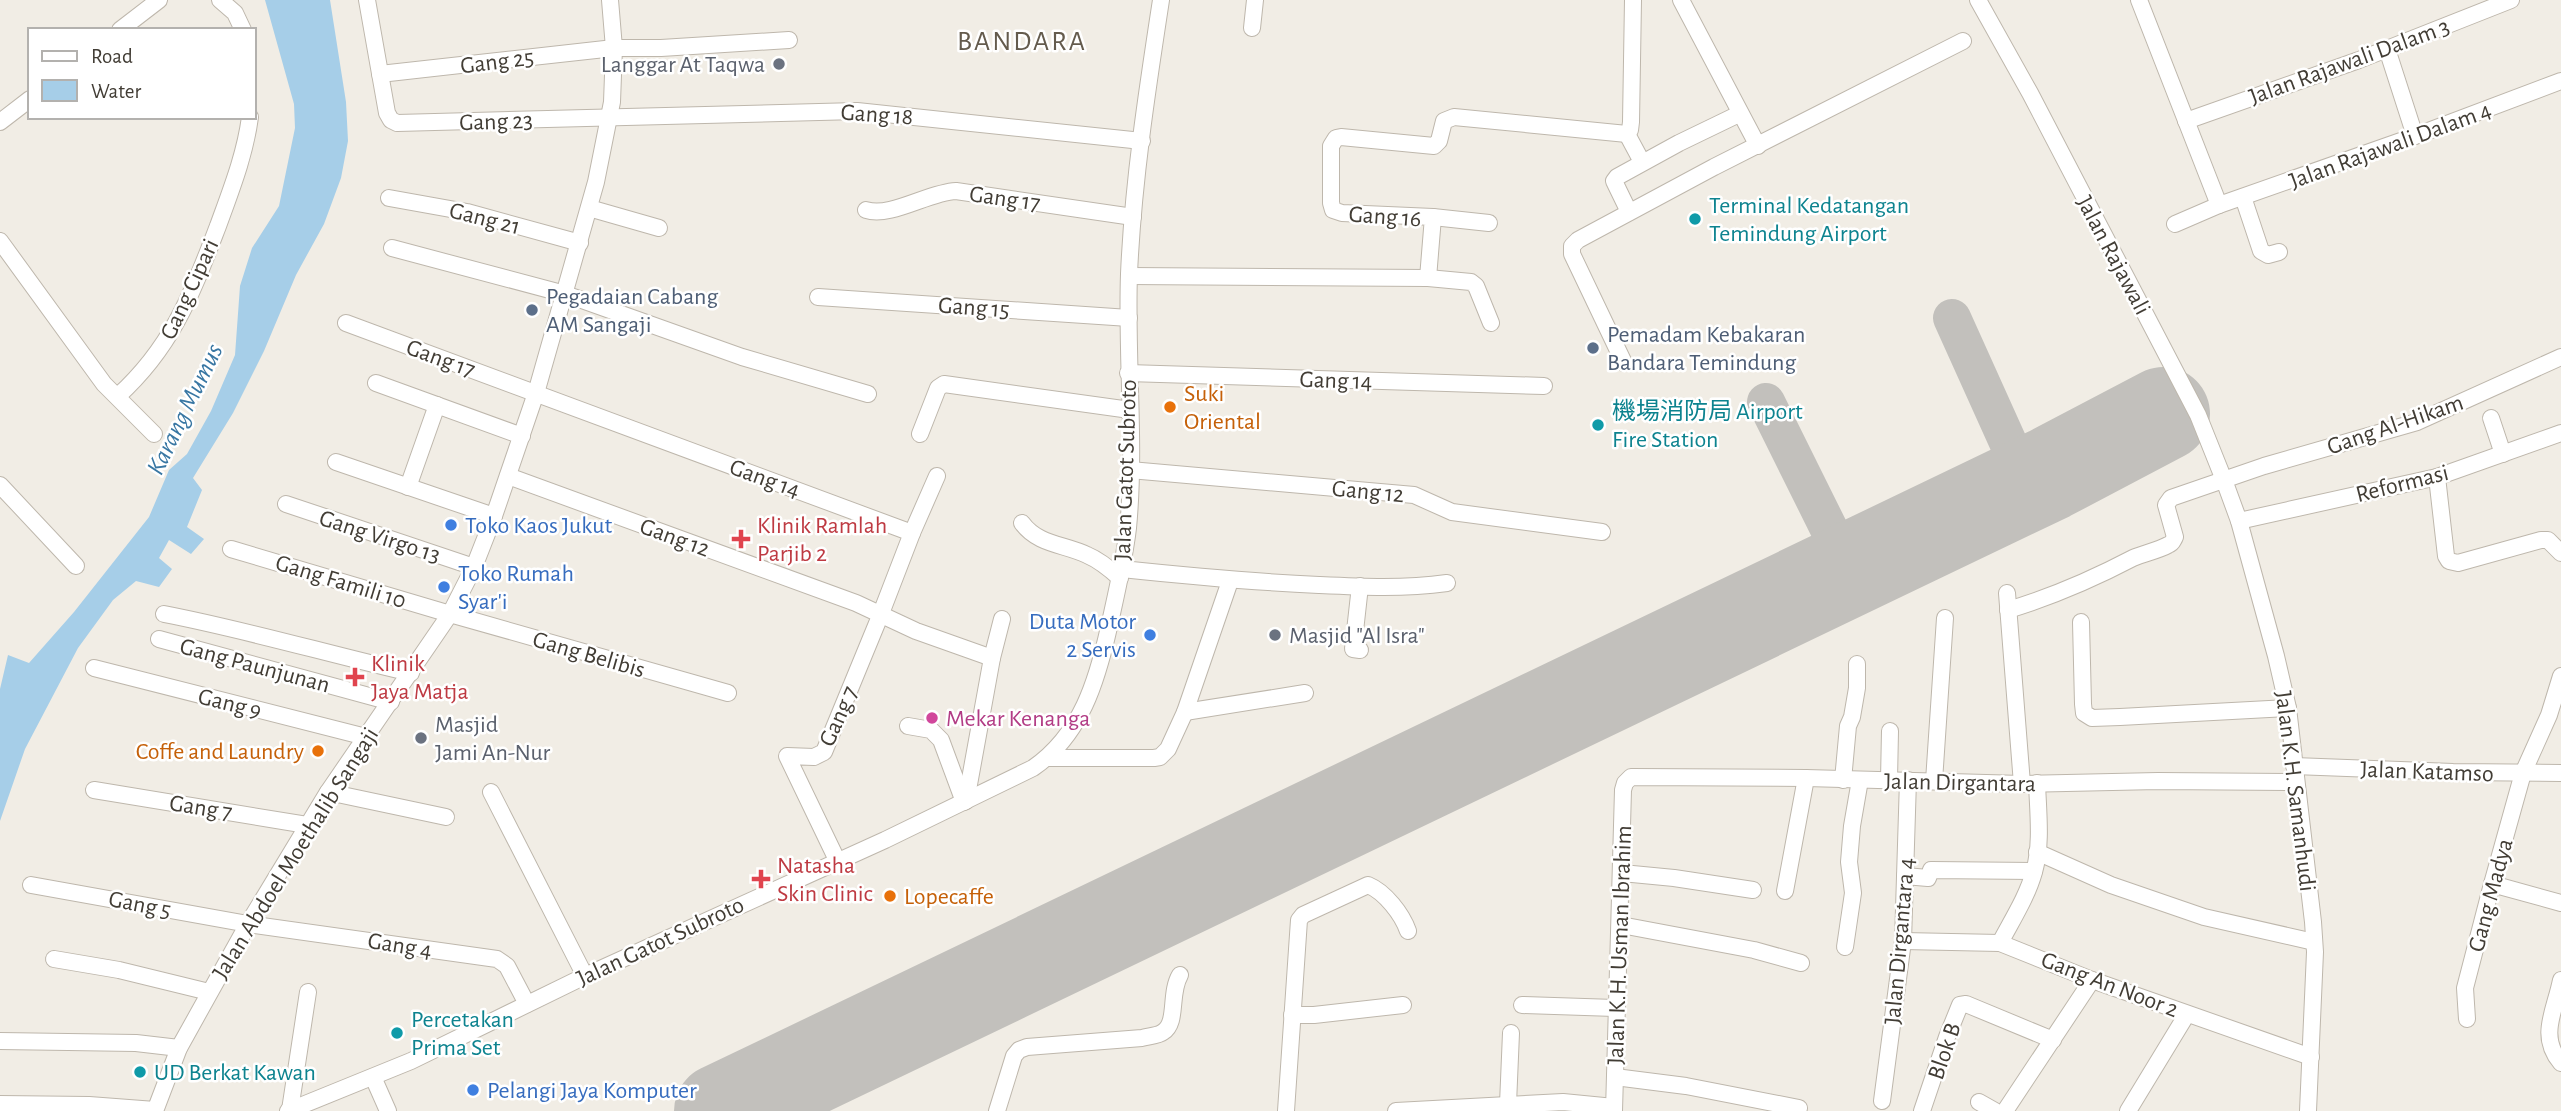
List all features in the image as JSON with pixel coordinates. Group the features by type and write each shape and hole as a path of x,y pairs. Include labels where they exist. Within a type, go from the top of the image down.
{"street":[{"path":"123,28 159,0"},
{"path":"219,0 235,13 242,28"},
{"path":"367,0 380,74"},
{"name":"Jalan Abdoel Moethalib Sangaji","path":"155,1111 179,1048 248,924 328,792 450,614 474,567 536,393 589,208 611,116 614,48 610,0"},
{"name":"Jalan Gatot Subroto","path":"289,1111 411,1061 585,976 965,802 1048,758 1072,729 1099,671 1121,573 1128,527 1129,276 1133,217 1161,0"},
{"path":"1252,28 1255,0"},
{"path":"1633,0 1631,122 1627,134 1642,162"},
{"path":"1681,0 1758,146"},
{"name":"Jalan Rajawali","path":"1978,0 2198,415 2224,480"},
{"path":"2139,0 2219,205"},
{"name":"Jalan Rajawali Dalam 3","path":"2186,121 2387,49 2511,0"},
{"name":"Gang 25","path":"380,74 614,48 661,48 789,40"},
{"path":"1624,363 1572,254 1572,246 1578,240 1963,41"},
{"path":"2387,49 2415,136"},
{"name":"Gang 23","path":"380,74 387,113 394,122 407,125 611,116"},
{"name":"Jalan Rajawali Dalam 4","path":"2175,225 2219,205 2561,81"},
{"path":"0,122 28,101"},
{"name":"Gang 18","path":"611,116 857,111 1142,141"},
{"path":"1629,212 1614,181 1616,177 1739,114"},
{"name":"Gang 16","path":"1428,278 1433,217 1342,213 1334,210 1331,203 1331,146 1336,138 1431,146 1439,141 1444,121 1454,117 1627,134"},
{"name":"Gang Cipari","path":"118,396 141,375 161,349 189,300 235,181 250,119"},
{"name":"Gang 17","path":"873,211 956,191 1133,217"},
{"path":"2243,197 2261,251 2269,255 2279,252"},
{"name":"Gang 21","path":"389,198 467,212 580,243"},
{"path":"589,208 659,228"},
{"path":"1433,217 1489,223"},
{"path":"0,241 104,384 154,434"},
{"path":"392,248 565,294 742,358 868,394"},
{"path":"1129,276 1428,278 1469,281 1474,284 1491,323"},
{"name":"Gang 15","path":"818,297 1129,318"},
{"name":"Gang 17","path":"346,323 536,393"},
{"name":"Gang Al-Hikam","path":"2030,783 2008,602 2040,600 2170,544 2175,537 2166,505 2169,499 2264,466 2417,422 2561,357"},
{"name":"Gang 14","path":"1128,373 1544,386"},
{"path":"376,383 522,436"},
{"path":"920,434 938,388 944,384 1130,410"},
{"name":"Gang 14","path":"536,393 912,533"},
{"path":"408,487 438,405"},
{"path":"2491,418 2503,454"},
{"name":"Reformasi","path":"2239,521 2437,477 2561,433"},
{"path":"336,462 494,516"},
{"name":"Gang 12","path":"1130,470 1414,495 1452,512 1602,532"},
{"name":"Gang 12","path":"508,476 856,603 880,616 992,658"},
{"path":"880,616 937,476"},
{"path":"2437,477 2446,556 2449,561 2458,563 2541,540 2548,541 2561,552"},
{"name":"Jalan K.H. Samanhudi","path":"2224,480 2239,521 2288,708 2314,942 2308,1111"},
{"path":"0,485 76,566"},
{"name":"Gang Virgo 13","path":"286,504 474,567"},
{"path":"1022,523 1042,541 1090,556 1121,573 1360,586 1417,587 1447,583"},
{"name":"Gang Famili 10","path":"231,549 450,614"},
{"path":"1048,758 1160,757 1168,749 1185,712 1230,581"},
{"path":"1360,586 1353,649 1360,650"},
{"path":"164,614 232,627 338,657 411,673"},
{"name":"Gang Belibis","path":"450,614 728,694"},
{"name":"Gang 7","path":"837,860 787,756 814,757 824,752 880,616"},
{"path":"1934,781 1945,618"},
{"path":"965,802 1002,619"},
{"path":"2081,622 2083,704 2084,713 2088,716 2288,708"},
{"name":"Gang Paunjunan","path":"159,639 391,702"},
{"path":"1843,780 1848,726 1853,717 1856,698 1857,664"},
{"name":"Gang 9","path":"94,668 366,737"},
{"name":"Gang Madya","path":"2467,1018 2465,988 2492,884 2523,773 2549,715 2561,677"},
{"path":"1185,712 1305,693"},
{"path":"908,726 923,727 937,734 965,802"},
{"path":"1889,780 1890,731"},
{"name":"Jalan Katamso","path":"2295,774 2561,773"},
{"name":"Jalan Dirgantara","path":"1627,780 1636,776 2030,783 2158,781 2295,774"},
{"path":"1785,891 1806,778"},
{"name":"Jalan K.H. Usman Ibrahim","path":"1614,1109 1623,790 1627,780"},
{"path":"1845,947 1853,893 1849,862 1852,826 1860,780"},
{"name":"Jalan Dirgantara 4","path":"1882,1101 1903,941 1908,780"},
{"path":"2000,943 2026,894 2034,872 2037,852 2030,783"},
{"name":"Gang 7","path":"94,790 307,825"},
{"path":"328,792 446,817"},
{"path":"491,792 585,976"},
{"path":"2037,852 2111,884 2204,917 2314,942"},
{"path":"1905,876 1928,878 1931,870 2034,872"},
{"path":"1622,873 1753,890"},
{"path":"2492,884 2561,903"},
{"name":"Gang 5","path":"31,885 248,924"},
{"path":"1286,1111 1298,923 1303,915 1368,885 1378,890 1402,917 1408,931"},
{"name":"Gang 4","path":"248,924 497,959 508,966 527,1004"},
{"path":"1621,925 1723,943 1801,963"},
{"name":"Gang An Noor 2","path":"1903,941 2000,943 2092,980 2311,1057"},
{"path":"54,959 126,972 209,992"},
{"path":"997,1111 1014,1056 1019,1050 1027,1047 1142,1038 1166,1031 1172,1019 1173,989 1180,975"},
{"path":"2005,1111 2092,980"},
{"path":"2561,981 2548,1040 2561,1062"},
{"path":"289,1111 308,992"},
{"path":"1292,1015 1323,1015 1403,1004"},
{"name":"Blok B","path":"1922,1111 1960,1005 1966,1004 2053,1040"},
{"path":"1522,1005 1615,1008"},
{"path":"2127,1111 2187,1014"},
{"path":"1508,1104 1511,1033"},
{"path":"0,1041 117,1043 179,1048"},
{"path":"373,1077 388,1111"},
{"path":"1615,1077 1686,1086 1798,1108"},
{"path":"1396,1111 1563,1102 1614,1109"},
{"path":"1979,1102 1994,1111"},
{"path":"0,1104 89,1105 155,1111"}],"water":[{"path":"265,0 330,0 346,102 348,141 341,178 324,224 296,275 264,351 233,413 193,478 202,490 187,527 204,539 191,554 169,540 159,558 172,569 159,587 136,581 113,600 78,648 25,749 0,821 0,689 8,655 29,663 74,612 149,517 169,470 187,454 211,411 235,355 240,286 252,248 279,206 295,128 294,104"}],"taxiway":[{"path":"1952,318 2016,460 2013,484 2007,493"},
{"path":"1766,402 1835,541 1852,551 1887,551"},
{"path":"1822,582 1838,553 1835,541"}],"runway":[{"path":"721,1111 2049,474 2163,414"}],"place":[{"name":"Langgar At Taqwa","path":"779,64"},
{"name":"Terminal Kedatangan Temindung Airport","path":"1695,219"},
{"name":"Pegadaian Cabang AM Sangaji","path":"532,310"},
{"name":"Pemadam Kebakaran Bandara Temindung","path":"1593,348"},
{"name":"Suki Oriental","path":"1170,407"},
{"name":"機場消防局 Airport Fire Station","path":"1598,425"},
{"name":"Toko Kaos Jukut","path":"451,525"},
{"name":"Klinik Ramlah Parjib 2","path":"741,539"},
{"name":"Toko Rumah Syar'i","path":"444,587"},
{"name":"Duta Motor 2 Servis","path":"1150,635"},
{"name":"Masjid \"Al Isra\"","path":"1275,635"},
{"name":"Klinik Jaya Matja","path":"355,677"},
{"name":"Mekar Kenanga","path":"932,718"},
{"name":"Masjid Jami An-Nur","path":"421,738"},
{"name":"Coffe and Laundry","path":"318,751"},
{"name":"Natasha Skin Clinic","path":"761,879"},
{"name":"Lopecaffe","path":"890,896"},
{"name":"Percetakan Prima Set","path":"397,1033"},
{"name":"UD Berkat Kawan","path":"140,1072"},
{"name":"Pelangi Jaya Komputer","path":"473,1090"}],"district":[{"name":"BANDARA","path":"1022,40"}],"water label":[{"name":"Karang Mumus","path":"184,409"}]}
